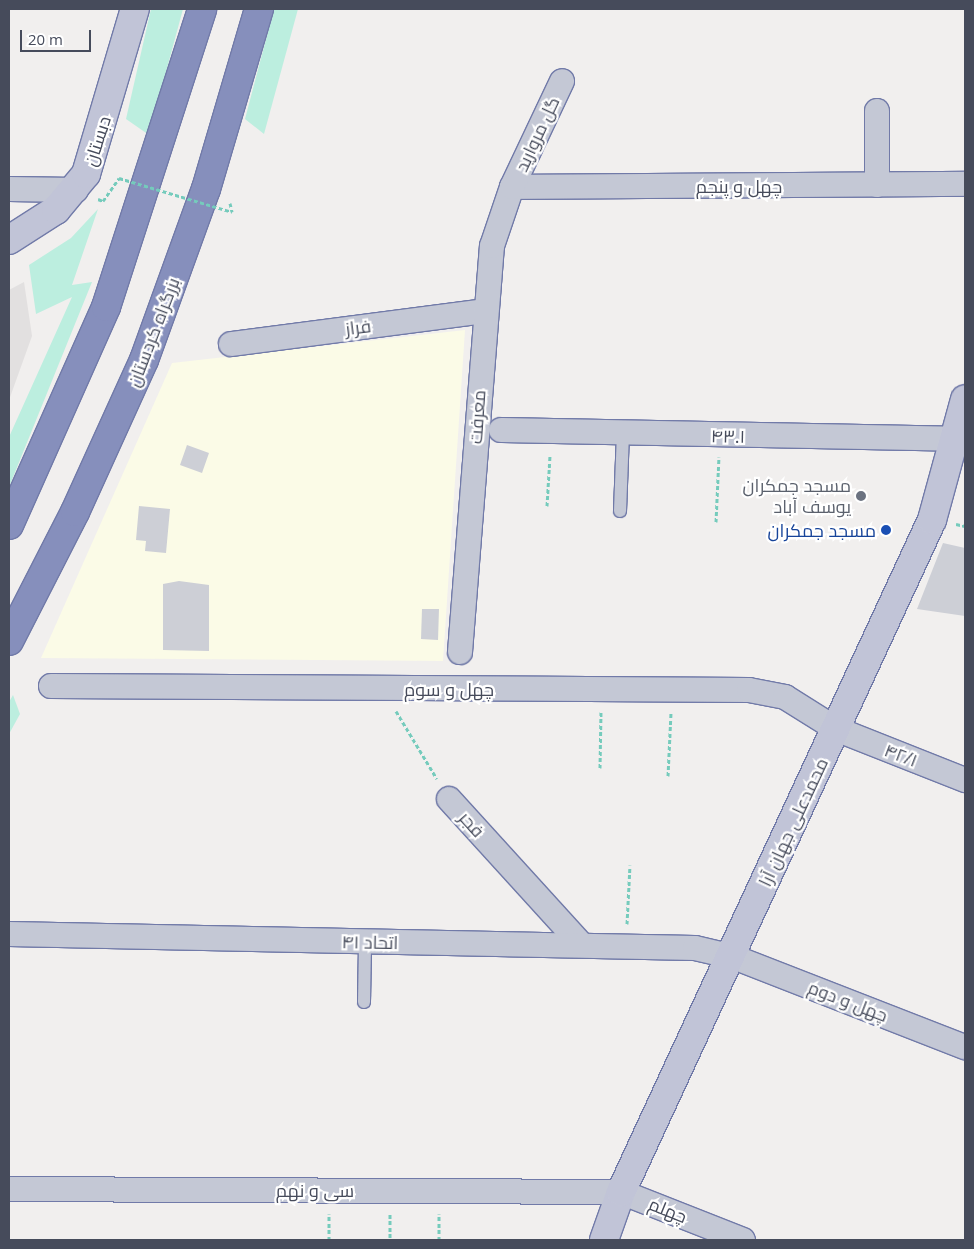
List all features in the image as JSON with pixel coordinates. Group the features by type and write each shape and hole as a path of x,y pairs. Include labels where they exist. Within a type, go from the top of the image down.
{"highway":[{"path":"9,525 106,307 144,198 202,9"},
{"name":"بزرگراه کردستان","path":"9,641 75,512 144,360 206,189 260,9"}],"main road":[{"name":"دبستان","path":"9,240 56,210 76,190 101,134 134,9"},
{"name":"محمدعلی جهان آرا","path":"604,1240 622,1192 932,520 965,398"}],"street":[{"name":"گل مروارید","path":"512,187 562,81"},
{"path":"878,111 878,185"},
{"name":"چهل و پنجم","path":"512,187 965,184"},
{"name":"معرفت","path":"460,652 484,311 492,246 512,187"},
{"path":"9,189 76,190"},
{"name":"فراز","path":"231,344 484,311"},
{"name":"۴۳.۱","path":"501,430 720,436 955,439"},
{"name":"چهل و سوم","path":"51,686 382,690 748,690 785,697 836,729"},
{"name":"۴۲/۱","path":"836,729 965,780"},
{"name":"فجر","path":"449,799 581,944"},
{"name":"اتحاد ۴۱","path":"9,934 365,942 626,945 695,948 731,956"},
{"name":"چهل و دوم","path":"731,956 965,1047"},
{"name":"سی و نهم","path":"9,1189 622,1192"},
{"name":"چهلم","path":"622,1192 742,1240"}],"lane":[{"path":"620,511 623,434"},
{"path":"364,1002 365,942"}],"path":[{"path":"103,200 119,178 232,212 230,202"},
{"path":"547,506 552,432"},
{"path":"716,522 720,436"},
{"path":"600,768 602,689"},
{"name":"فجر","path":"382,690 449,799"},
{"path":"668,776 673,690"},
{"path":"626,945 630,865"}],"shaded area":[{"path":"24,282 32,336 9,400 9,290"},
{"path":"465,330 443,661 41,658 172,363"}],"green space":[{"path":"151,9 183,9 149,135 126,119"},
{"path":"274,9 298,9 264,134 245,119"},
{"path":"98,209 72,285 92,282 9,487 9,437 72,297 36,314 29,265 71,238"},
{"path":"13,695 20,714 9,734 9,702"}],"building":[{"path":"187,445 209,453 202,473 180,465"},
{"path":"139,506 170,509 166,553 145,551 146,541 136,540"},
{"path":"943,543 965,548 965,616 917,609"},
{"path":"179,581 209,585 209,651 163,650 163,584"},
{"path":"422,609 439,609 438,640 421,639"}],"place":[{"name":"مسجد جمکران یوسف آباد","path":"861,496"},
{"name":"مسجد جمکران","path":"886,530"}]}
